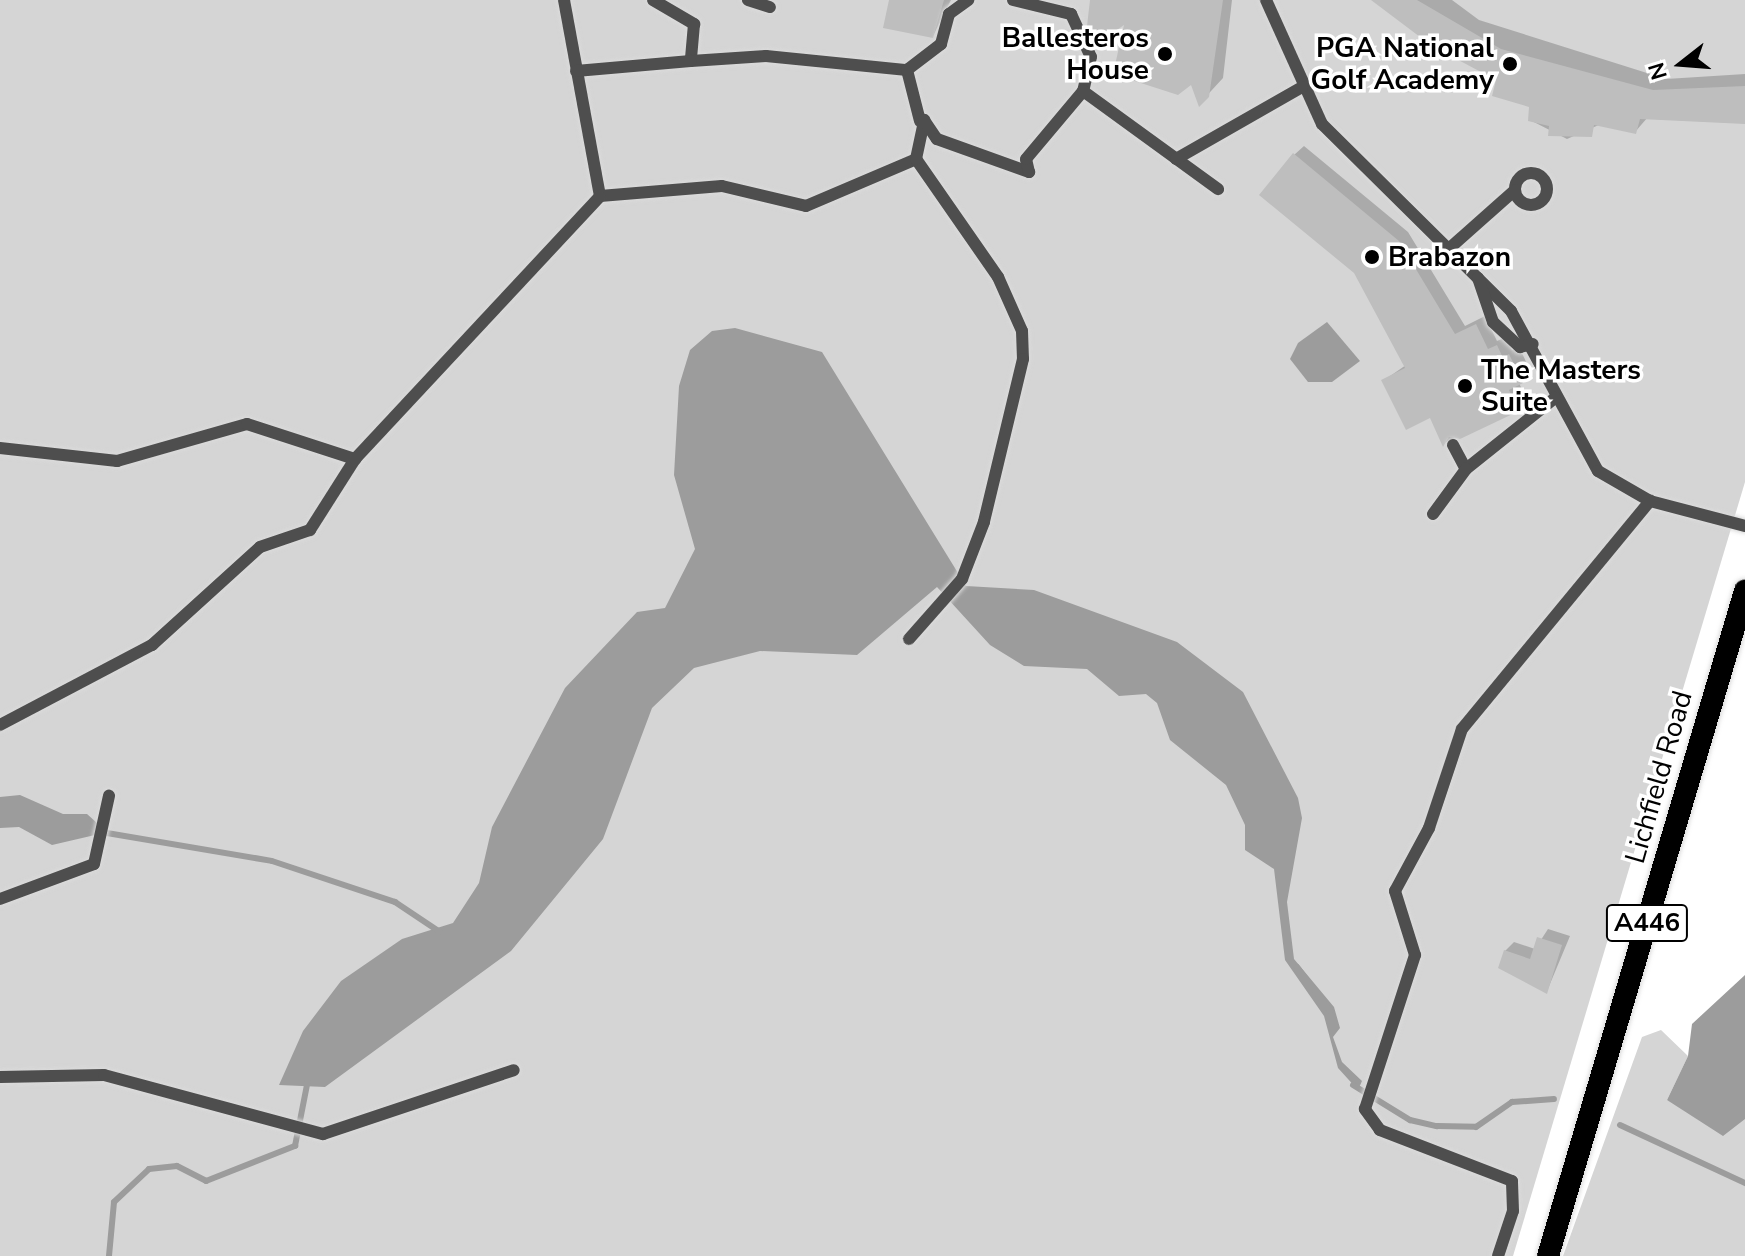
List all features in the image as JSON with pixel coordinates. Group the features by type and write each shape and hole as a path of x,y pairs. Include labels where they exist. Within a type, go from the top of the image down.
{"highway":[{"name":"Lichfield Road","path":"1548,1256 1743,606"}],"lane":[{"path":"564,0 600,196"},
{"path":"653,0 694,24 691,61"},
{"path":"748,0 770,7"},
{"path":"576,71 766,56 907,70 941,44 949,14 968,0"},
{"path":"920,121 937,139 1029,172 1026,159 1083,91 1091,57 1071,14 1013,0"},
{"path":"1272,3 1302,87 1339,149 1452,246 1476,273 1533,344 1555,398 1598,471 1650,501 1745,526"},
{"path":"907,70 920,121 916,159 982,251 1022,331 993,487 962,579 909,639"},
{"path":"1176,159 1302,87"},
{"path":"1083,91 1218,189"},
{"path":"1072,105 1099,104"},
{"path":"0,725 152,645 260,547 310,530 355,459 600,196 722,186 806,206 916,159 937,139"},
{"path":"1452,246 1515,190"},
{"path":"1476,273 1493,322 1520,347 1533,344"},
{"path":"1433,514 1466,469 1555,398"},
{"path":"0,448 117,461 247,424 355,459"},
{"path":"1453,445 1466,469"},
{"path":"1498,1256 1513,1211 1512,1181 1380,1130 1365,1109 1415,955 1395,891 1429,828 1456,740 1650,501"},
{"path":"0,899 94,864 109,796"},
{"path":"0,1077 104,1075 285,1125 338,1133 514,1070"}],"shaded area":[{"path":"0,0 1745,0 1745,482 1513,1256 0,1256"},
{"path":"1327,322 1360,361 1332,382 1308,382 1290,359 1298,343"},
{"path":"735,328 822,352 966,586 1034,590 1177,642 1243,692 1298,798 1302,818 1287,902 1294,959 1334,1007 1340,1028 1333,1037 1342,1062 1362,1081 1358,1090 1338,1068 1324,1016 1285,960 1274,869 1245,850 1245,825 1226,785 1170,740 1157,703 1146,694 1119,696 1087,669 1024,666 990,645 937,587 857,655 760,651 694,668 652,708 603,839 511,951 325,1087 279,1085 303,1031 341,981 402,939 453,923 479,883 492,827 565,688 637,612 665,608 695,549 674,475 679,386 690,350 712,331"},
{"path":"20,795 63,814 87,814 97,823 95,835 52,845 19,827 0,828 0,797"},
{"path":"1745,975 1745,1119 1723,1136 1667,1100 1688,1056 1692,1024"},
{"path":"1661,1030 1688,1056 1667,1100 1745,1119 1745,1256 1563,1256 1642,1037"}],"building":[{"path":"889,0 944,0 933,38 883,28"},
{"name":"Ballesteros House","path":"1090,0 1223,0 1209,97 1199,107 1191,85 1178,95 1113,74 1124,25 1101,41 1087,26"},
{"name":"PGA National Golf Academy","path":"1371,0 1417,0 1501,49 1653,90 1745,86 1745,124 1640,119 1636,134 1594,125 1592,137 1548,136 1549,126 1528,121 1529,107 1492,96 1496,80 1432,46"},
{"path":"1293,153 1399,241 1455,334 1476,324 1488,349 1497,345 1503,358 1509,354 1523,383 1509,390 1519,411 1460,439 1449,437 1443,447 1430,418 1406,430 1381,380 1405,368 1354,273 1259,195"},
{"path":"1537,937 1562,945 1547,994 1498,968 1504,950 1530,959"}],"waterway":[{"path":"101,832 272,861 395,902 440,932"},
{"path":"1297,967 1330,1011"},
{"path":"109,1256 114,1202 149,1169 177,1166 206,1181 295,1146 308,1080"},
{"path":"1353,1085 1410,1120 1437,1126 1476,1127 1512,1102 1554,1099"},
{"path":"1620,1125 1745,1183"}],"place":[{"name":"Ballesteros House","path":"1165,54"},
{"name":"PGA National Golf Academy","path":"1510,64"},
{"name":"Brabazon","path":"1372,257"},
{"name":"The Masters Suite","path":"1465,386"}]}
